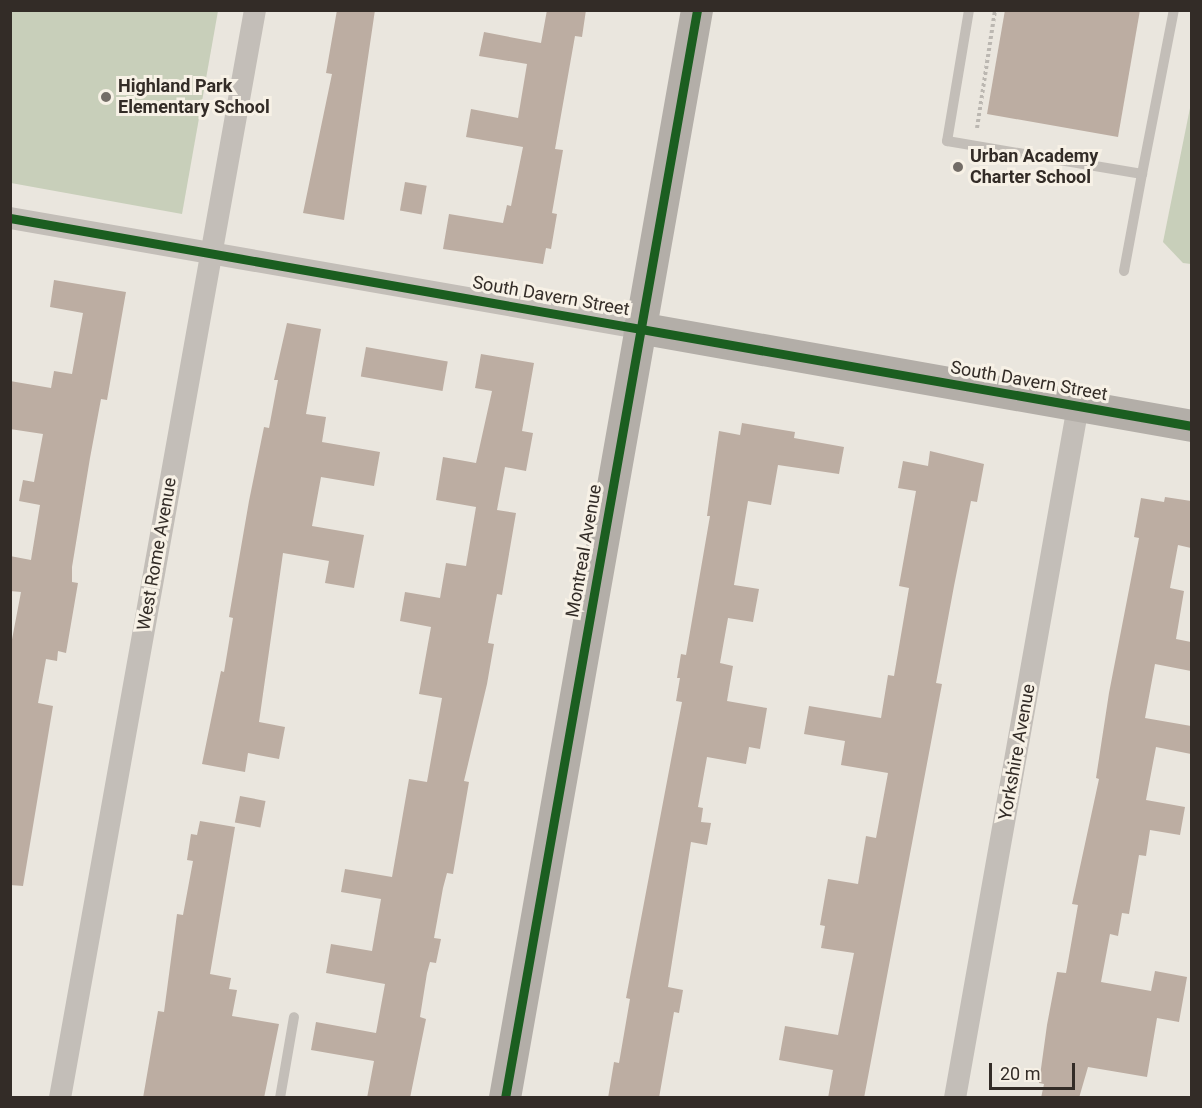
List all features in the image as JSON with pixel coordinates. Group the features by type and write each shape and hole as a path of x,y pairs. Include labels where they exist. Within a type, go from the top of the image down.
{"street":[{"name":"West Rome Avenue","path":"60,1098 255,10"},
{"name":"Montreal Avenue","path":"505,1098 696,10"},
{"name":"South Davern Street","path":"10,218 1191,426"},
{"name":"Yorkshire Avenue","path":"955,1098 1078,406"}],"lane":[{"path":"969,10 947,141 1142,174"},
{"path":"1124,271 1174,10"},
{"path":"280,1098 294,1017"}],"path":[{"path":"974,146 995,10"}],"green space":[{"name":"Highland Park Elementary School","path":"10,11 218,11 182,214 11,183"},
{"path":"1191,103 1192,264 1183,263 1163,242"}],"building":[{"path":"337,10 375,10 344,220 303,213 332,74 326,73"},
{"path":"547,10 586,10 582,37 575,36 555,149 563,150 552,213 557,214 551,249 546,248 543,264 443,249 449,214 503,223 507,205 511,206 523,147 466,137 471,109 518,118 527,64 479,56 484,32 541,43"},
{"path":"1005,10 1140,10 1118,137 987,114"},
{"path":"405,182 427,186 422,214 400,211"},
{"path":"54,280 126,292 107,400 101,399 90,458 72,567 72,582 78,583 66,653 58,651 57,661 46,659 38,703 53,706 23,886 10,885 10,650 21,592 10,591 10,556 31,560 40,505 19,501 23,480 34,482 43,434 10,429 10,381 51,388 54,371 72,374 83,313 50,307"},
{"path":"287,323 321,329 306,414 326,417 322,442 380,452 374,486 321,477 312,526 364,535 354,588 325,583 329,561 283,553 259,722 285,727 279,759 248,753 245,772 202,764 221,671 224,672 233,618 229,617 249,501 264,427 269,428 278,380 274,380"},
{"path":"366,347 448,361 443,391 361,377"},
{"path":"481,354 534,363 522,431 533,433 526,471 505,467 497,510 516,513 502,595 497,594 488,643 494,644 464,781 469,782 453,874 447,873 434,938 441,939 436,963 430,962 427,973 420,1017 426,1019 410,1098 367,1098 374,1061 311,1050 316,1022 376,1033 385,984 326,973 331,944 372,951 381,899 341,892 345,869 392,877 409,779 427,782 442,698 419,694 431,627 400,621 405,592 440,598 446,563 466,566 476,507 436,500 443,457 476,463 492,391 475,388"},
{"path":"742,423 795,432 794,438 844,447 839,474 778,465 771,505 748,501 734,585 759,589 753,622 728,618 720,663 733,666 727,701 767,708 760,749 749,747 746,764 707,757 698,807 703,808 701,822 711,823 707,845 691,842 668,987 683,990 679,1013 674,1012 659,1098 608,1098 614,1062 619,1063 630,999 626,998 682,702 676,701 680,678 677,678 681,654 686,655 710,516 707,516 719,431 740,435"},
{"path":"930,451 984,464 977,502 971,501 954,586 936,683 942,684 864,1098 828,1098 833,1070 779,1060 785,1026 838,1035 854,953 821,948 825,926 820,925 828,879 858,884 866,836 876,838 888,773 841,765 845,741 804,734 809,706 881,718 888,675 894,676 909,588 899,586 916,491 898,488 903,461 928,466"},
{"path":"1165,497 1191,501 1191,548 1178,545 1170,588 1184,591 1176,639 1191,642 1191,671 1155,664 1145,718 1191,726 1191,754 1156,747 1146,800 1185,807 1180,835 1150,830 1146,856 1139,855 1129,914 1122,913 1118,936 1110,934 1101,982 1151,991 1155,971 1187,977 1179,1022 1157,1018 1147,1077 1088,1067 1079,1098 1041,1098 1044,1084 1039,1083 1047,1025 1057,972 1066,973 1078,905 1072,904 1099,779 1096,778 1109,693 1139,538 1134,537 1141,498 1164,502"},
{"path":"240,796 266,801 260,827 235,823"},
{"path":"200,821 235,827 210,974 231,978 229,989 237,990 232,1016 279,1024 264,1098 143,1098 158,1011 164,1012 177,914 183,915 193,861 187,860 191,834 197,835"}],"cycle path":[{"path":"505,1098 697,10"},
{"path":"10,218 1192,426"}],"place":[{"name":"Highland Park Elementary School","path":"106,97"},
{"name":"Urban Academy Charter School","path":"958,167"}]}
